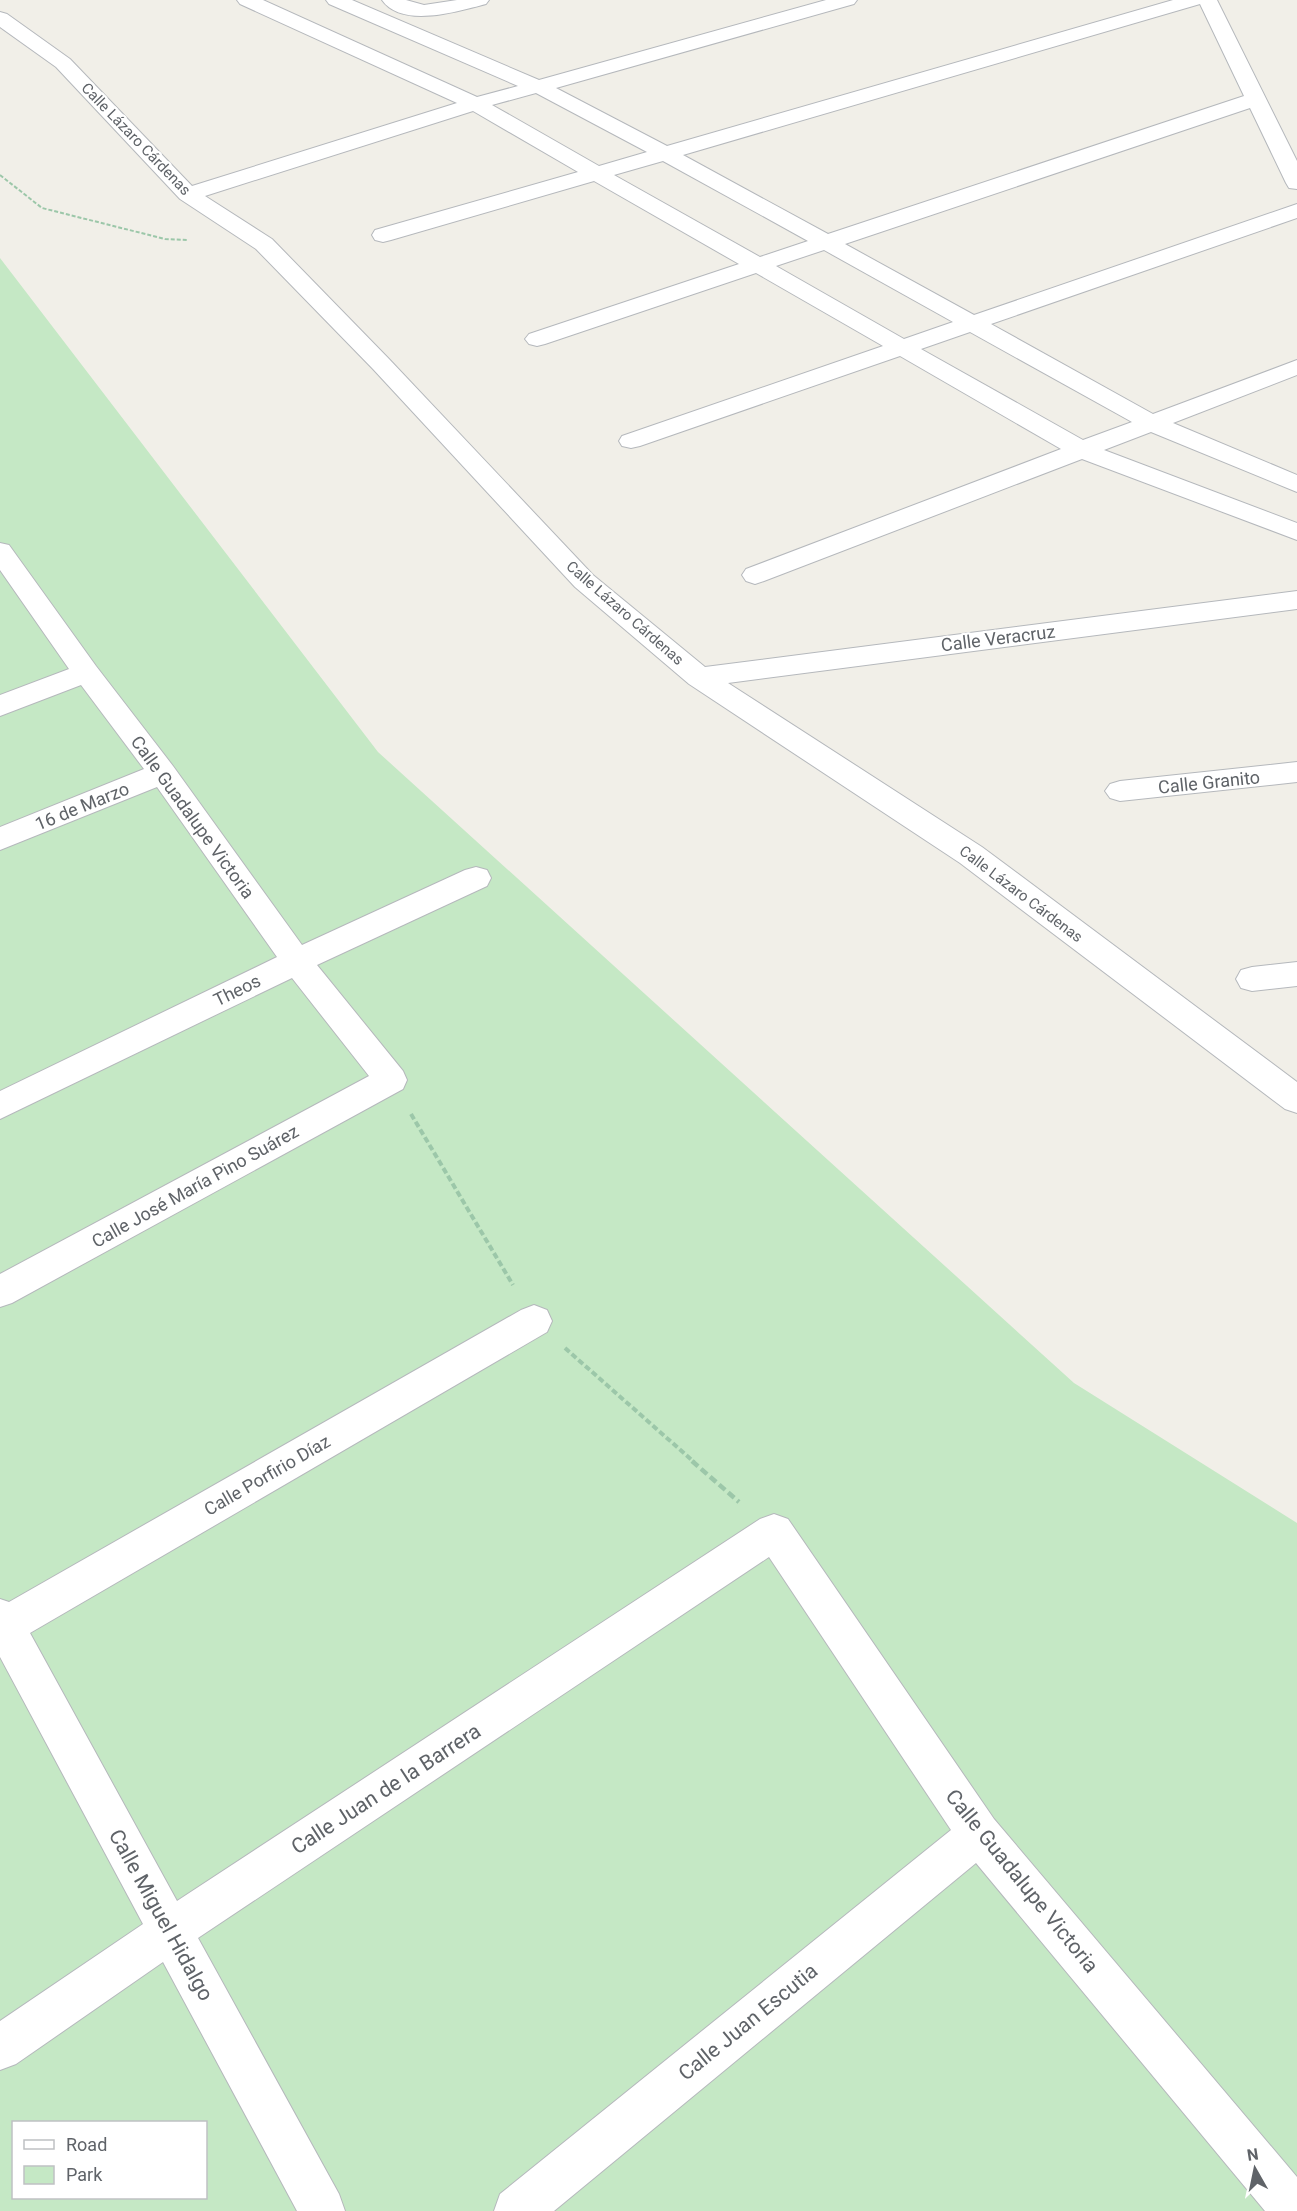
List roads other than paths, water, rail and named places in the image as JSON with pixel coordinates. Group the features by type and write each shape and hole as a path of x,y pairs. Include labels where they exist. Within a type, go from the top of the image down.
{"street":[{"path":"247,0 475,104 1082,450 1297,532"},
{"path":"336,0 539,87 665,153 1152,423 1297,484"},
{"path":"321,34 394,1 429,12 479,0"},
{"path":"188,194 475,104 848,0"},
{"path":"383,234 1194,0"},
{"path":"1207,0 1297,183"},
{"name":"Calle Lázaro Cárdenas","path":"0,18 63,63 188,194 264,244 381,364 584,581 699,677 970,855 1297,1100"},
{"path":"537,339 1256,99"},
{"path":"631,441 1297,211"},
{"path":"755,575 1297,367"},
{"name":"Calle Guadalupe Victoria","path":"0,551 86,673 163,772 296,961 391,1080"},
{"name":"Calle Veracruz","path":"699,677 1297,600"},
{"path":"0,706 86,673"},
{"name":"16 de Marzo","path":"0,839 163,772"},
{"name":"Calle Granito","path":"1120,791 1297,772"},
{"name":"Theos","path":"0,1106 296,961 476,878"},
{"path":"1252,979 1297,974"},
{"name":"Calle José María Pino Suárez","path":"0,1292 391,1080"},
{"name":"Calle Porfirio Díaz","path":"1,1624 534,1321"},
{"name":"Calle Guadalupe Victoria","path":"774,1532 979,1834 1295,2211"},
{"name":"Calle Juan de la Barrera","path":"0,2048 170,1931 774,1532"},
{"name":"Calle Miguel Hidalgo","path":"1,1624 322,2211"},
{"name":"Calle Juan Escutia","path":"517,2211 979,1834"}]}
